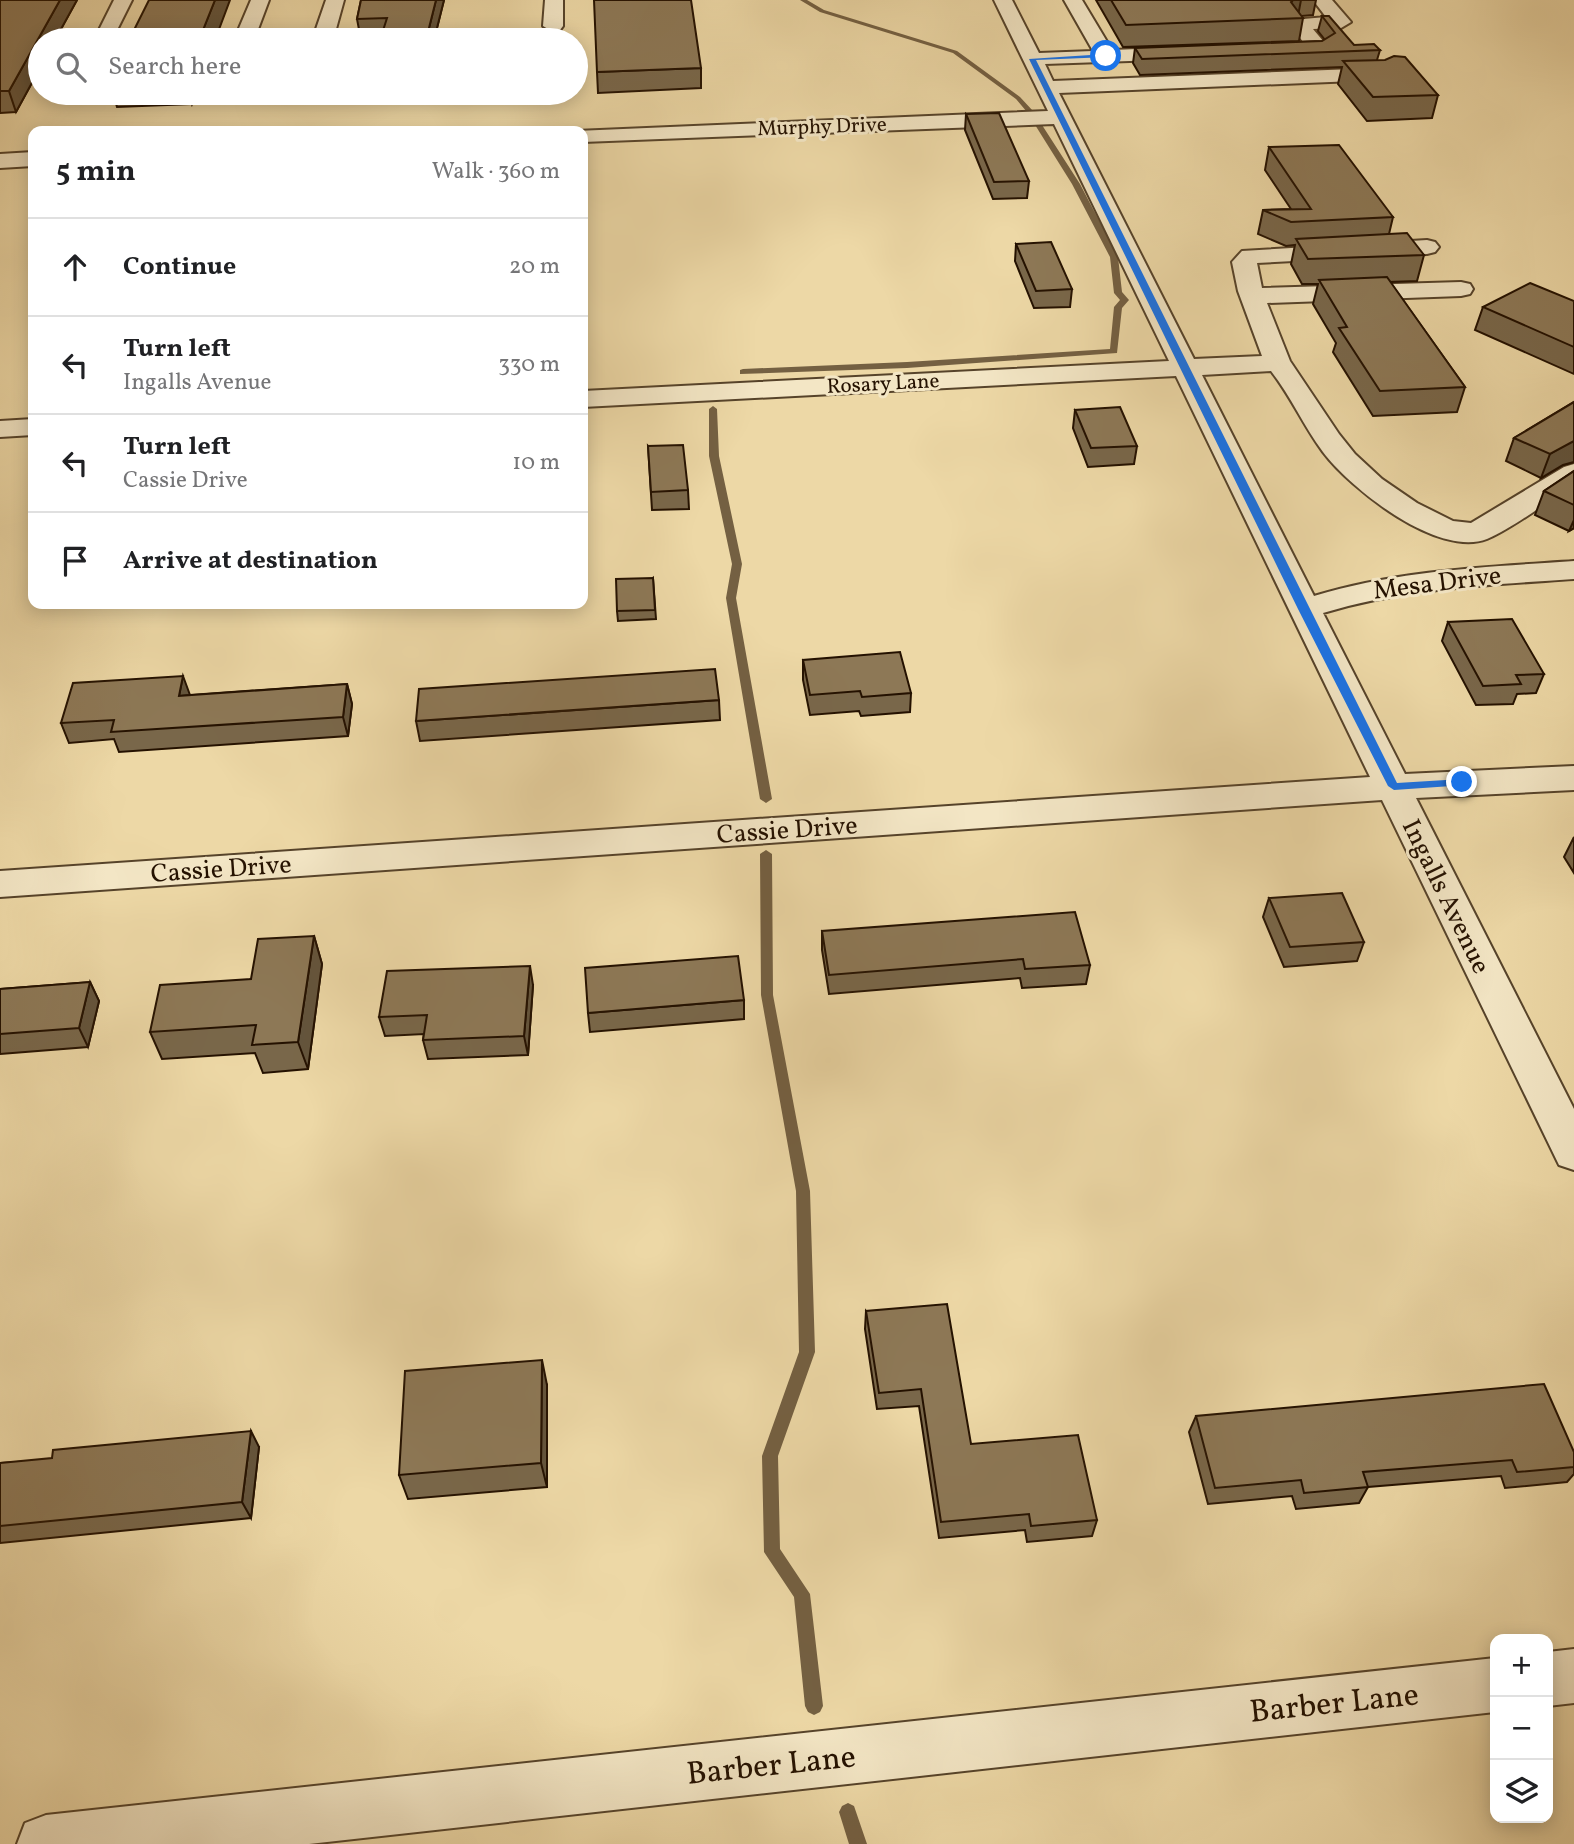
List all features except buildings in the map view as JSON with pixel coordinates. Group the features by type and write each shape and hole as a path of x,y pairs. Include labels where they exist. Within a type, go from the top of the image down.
{"street":[{"path":"109,28 123,0"},
{"path":"249,28 260,0"},
{"path":"326,28 335,0"},
{"path":"553,26 554,0"},
{"name":"Ingalls Avenue","path":"1003,0 1574,1152"},
{"path":"1073,0 1106,56"},
{"path":"1252,51 1319,48 1299,24 1341,22 1322,0"},
{"path":"1032,59 1199,52"},
{"path":"1046,87 1379,74"},
{"name":"Murphy Drive","path":"588,136 1060,117"},
{"path":"0,160 28,159"},
{"path":"1427,247 1251,256 1244,262 1252,296 1278,363 1296,383 1344,459 1415,517 1462,534 1472,533 1494,524 1574,472"},
{"path":"1252,296 1461,289"},
{"name":"Rosary Lane","path":"588,399 1278,363"},
{"path":"0,429 28,428"},
{"path":"1472,533 1502,574"},
{"name":"Mesa Drive","path":"1303,609 1359,592 1407,583 1574,570"},
{"name":"Cassie Drive","path":"0,884 1394,786 1574,778"},
{"path":"1553,1678 1574,1676"},
{"name":"Barber Lane","path":"46,1844 1490,1686"}],"waterway":[{"path":"743,372 907,365 1114,351 1118,307 1125,300 1118,293 1114,257 1076,184 1030,111 1018,98 955,52 822,11 803,0"},
{"path":"713,409 714,456 737,564 731,598 766,799"},
{"path":"766,854 767,995 803,1191 807,1352 770,1456 772,1552 802,1594 814,1706"},
{"path":"848,1812 858,1844"}],"route":[{"path":"1106,56 1032,59 1303,609 1394,786 1462,782"}]}
